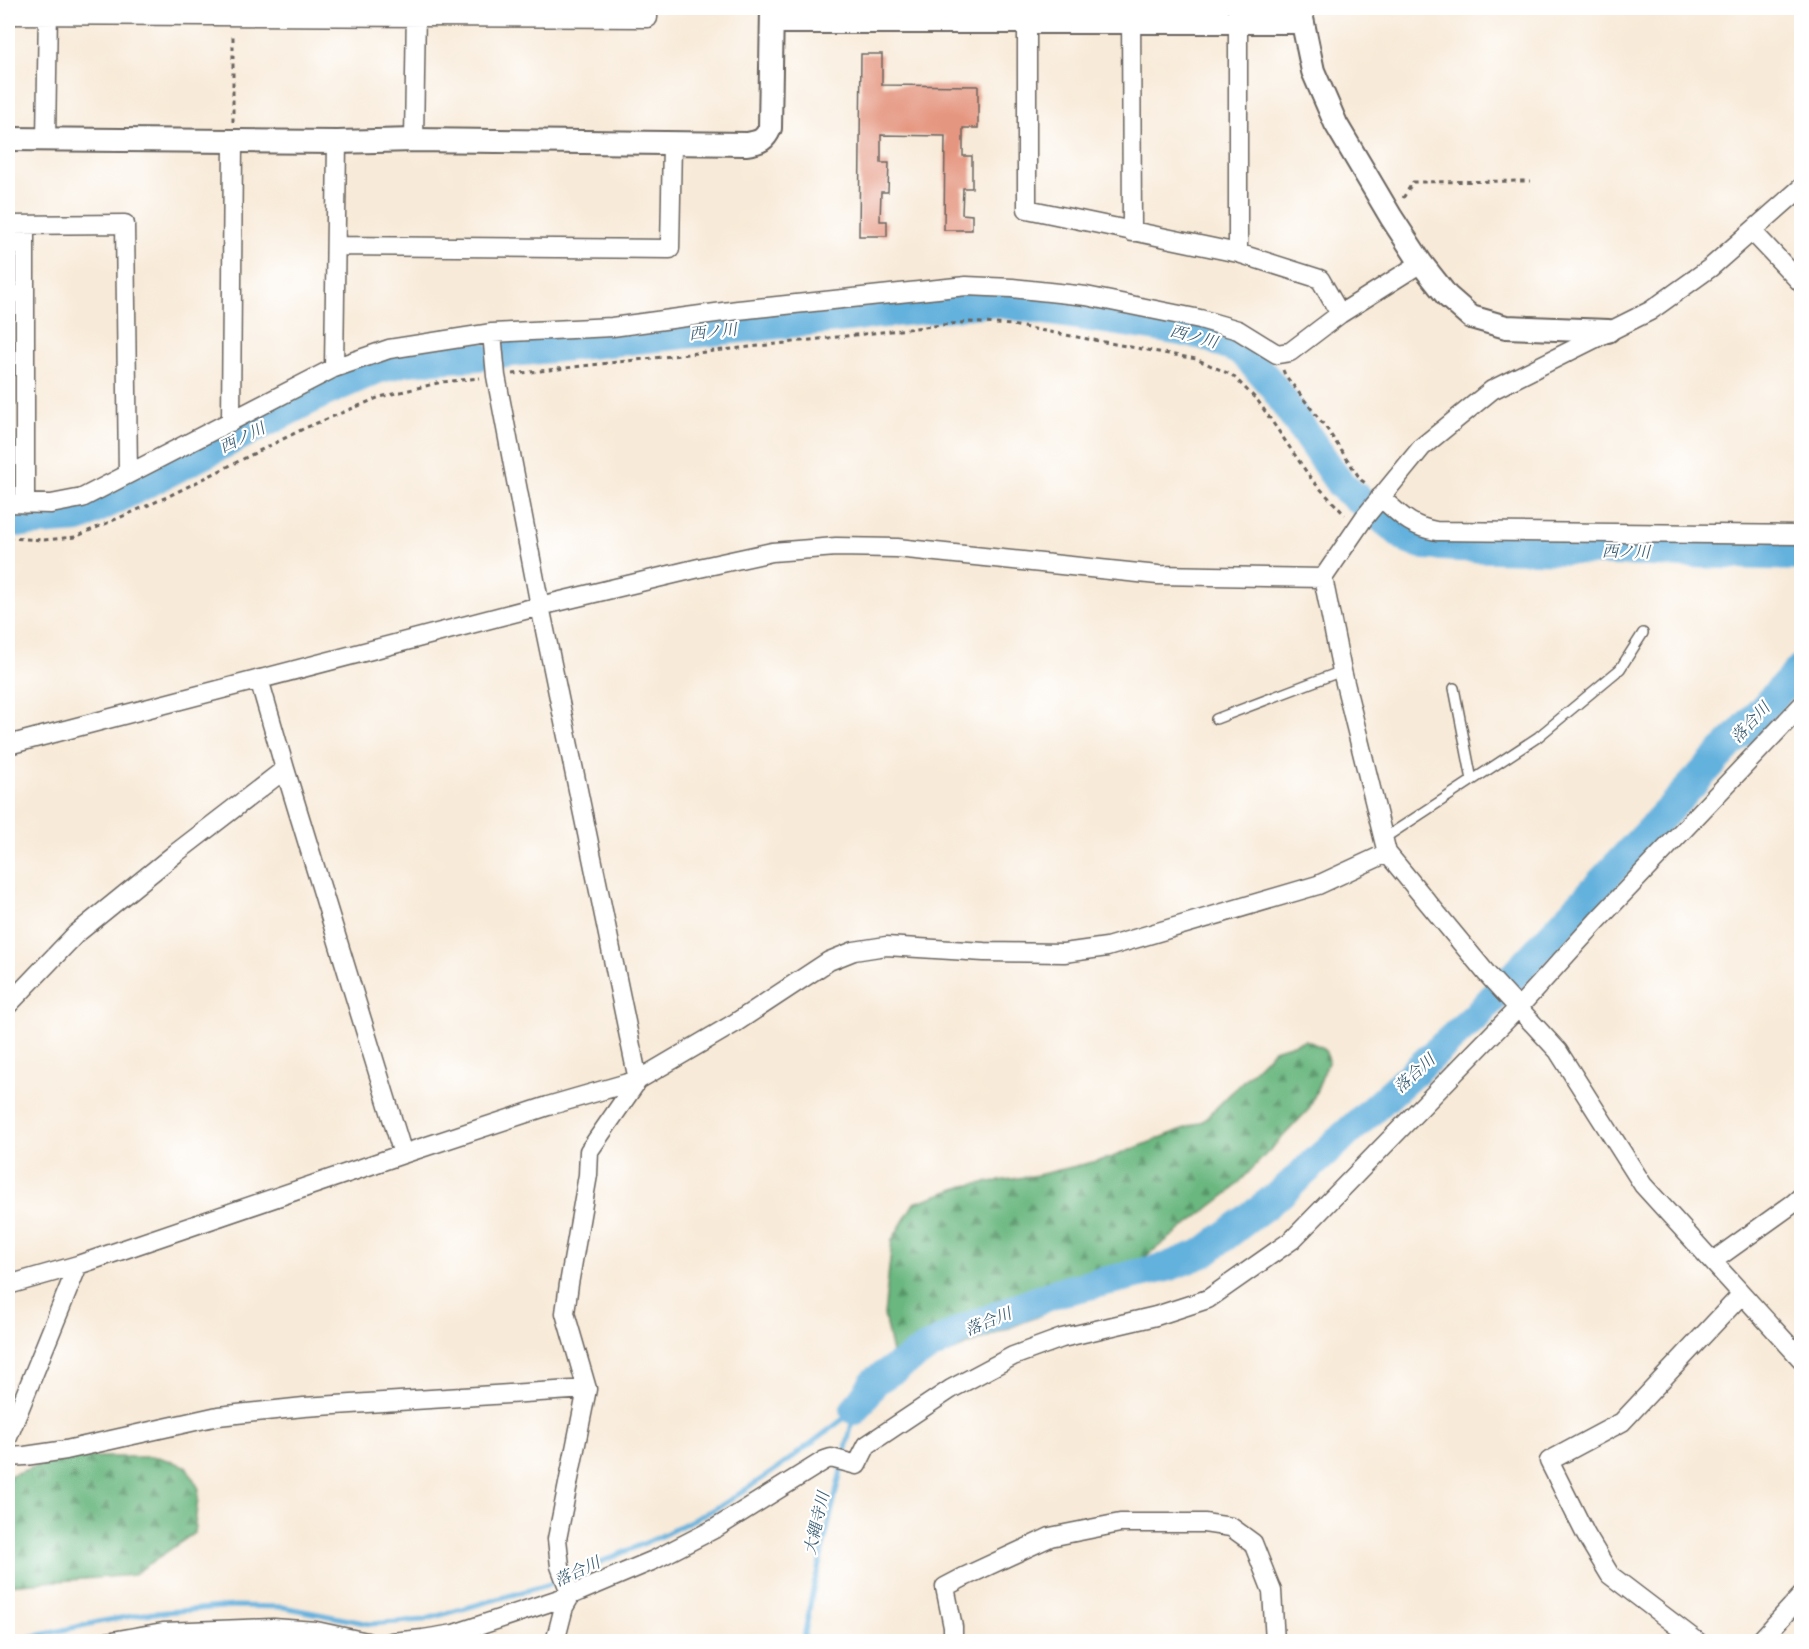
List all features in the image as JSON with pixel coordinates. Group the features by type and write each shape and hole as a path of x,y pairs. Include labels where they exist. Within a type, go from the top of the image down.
{"street":[{"path":"8,15 48,11 166,12 233,16 298,12 531,12 648,18 648,8"},
{"path":"46,140 48,11"},
{"path":"414,140 416,12"},
{"path":"8,139 747,144 759,142 765,138 770,128 772,15 1301,15 1313,70 1336,124 1390,217 1447,296 1470,317 1506,327 1608,331"},
{"path":"1026,15 1027,209 1238,253 1320,279 1340,314"},
{"path":"1131,15 1132,232"},
{"path":"1238,15 1238,253"},
{"path":"231,422 233,142"},
{"path":"334,368 337,142"},
{"path":"337,246 670,249 672,143"},
{"path":"1802,187 1710,268 1650,311 1492,390 1422,447 1369,512 1323,578 1342,671 1385,846 1487,974 1558,1051 1643,1185 1802,1360"},
{"path":"128,474 125,224 16,225 16,503 51,504 82,498 334,368 388,349 492,333 612,327 738,310 966,286 1012,288 1086,296 1200,319 1238,330 1277,354 1290,352 1340,314 1421,263"},
{"path":"1752,231 1802,284"},
{"path":"492,333 496,376 540,606 638,1080 589,1151 588,1175 565,1313 587,1389 557,1539 560,1566 571,1595"},
{"path":"1369,512 1436,531 1802,535"},
{"path":"8,746 540,606 772,552 836,547 897,548 1158,575 1323,578"},
{"path":"260,679 285,769 403,1154"},
{"path":"392,1641 423,1640 454,1634 571,1595 654,1560 716,1528 825,1460 831,1458 857,1465 867,1445 951,1389 1013,1356 1062,1338 1156,1316 1208,1299 1293,1240 1802,705"},
{"path":"8,1005 76,934 285,769"},
{"path":"8,1285 78,1265 548,1106 638,1080 735,1023 829,961 854,951 886,946 984,952 1064,953 1107,947 1318,885 1385,846"},
{"path":"1713,1261 1802,1196"},
{"path":"8,1437 78,1265"},
{"path":"1698,1641 1610,1575 1586,1535 1549,1461 1622,1422 1742,1294"},
{"path":"8,1457 66,1450 218,1416 304,1407 587,1389"},
{"path":"953,1641 953,1627 945,1587 975,1572 1050,1537 1119,1523 1204,1523 1230,1527 1253,1543 1272,1591 1275,1641"},
{"path":"555,1641 564,1607 571,1595"},
{"path":"1759,1641 1802,1595"},
{"path":"107,1641 164,1632 273,1628 316,1631 367,1641"}],"lane":[{"path":"1385,846 1472,780 1538,737 1620,669 1643,633"},
{"path":"1216,719 1342,671"},
{"path":"1454,688 1472,780"}],"path":[{"path":"233,16 233,142"},
{"path":"1390,217 1413,182 1530,181"},
{"path":"8,538 44,540 75,537 166,497 305,428 380,397 442,382 969,322 1012,325 1196,359 1232,375 1258,401 1312,480 1369,512"},
{"path":"1277,354 1285,375 1327,429 1361,480 1369,512"}],"green space":[{"path":"1305,1040 1324,1048 1329,1060 1309,1109 1230,1192 1125,1272 1036,1317 941,1356 893,1358 884,1315 892,1240 914,1203 964,1186 1038,1175 1110,1158 1203,1121 1274,1050"},
{"path":"63,1457 158,1457 186,1466 199,1489 194,1533 133,1575 8,1585 8,1476"}],"building":[{"path":"861,54 882,54 882,85 978,86 978,128 963,128 963,156 972,156 972,188 963,188 962,214 972,215 972,230 944,230 945,136 881,135 881,163 889,163 888,192 881,192 880,221 887,221 887,236 859,236"}],"waterway":[{"name":"西ノ川","path":"503,353 991,302 1151,326 1204,335 1243,352 1273,386 1341,485 1409,540 1426,545 1458,547 1802,556"},
{"name":"西ノ川","path":"8,521 79,518 323,393 377,369 406,361 478,356"},
{"name":"落合川","path":"855,1410 875,1381 924,1350 964,1329 1059,1292 1167,1267 1203,1253 1281,1193 1478,1014 1802,667"},
{"name":"落合川","path":"10,1642 144,1614 233,1606 283,1607 370,1624 423,1620 547,1585 659,1537 722,1505 781,1466 855,1410"},
{"name":"大縄寺川","path":"803,1642 855,1410"}]}
